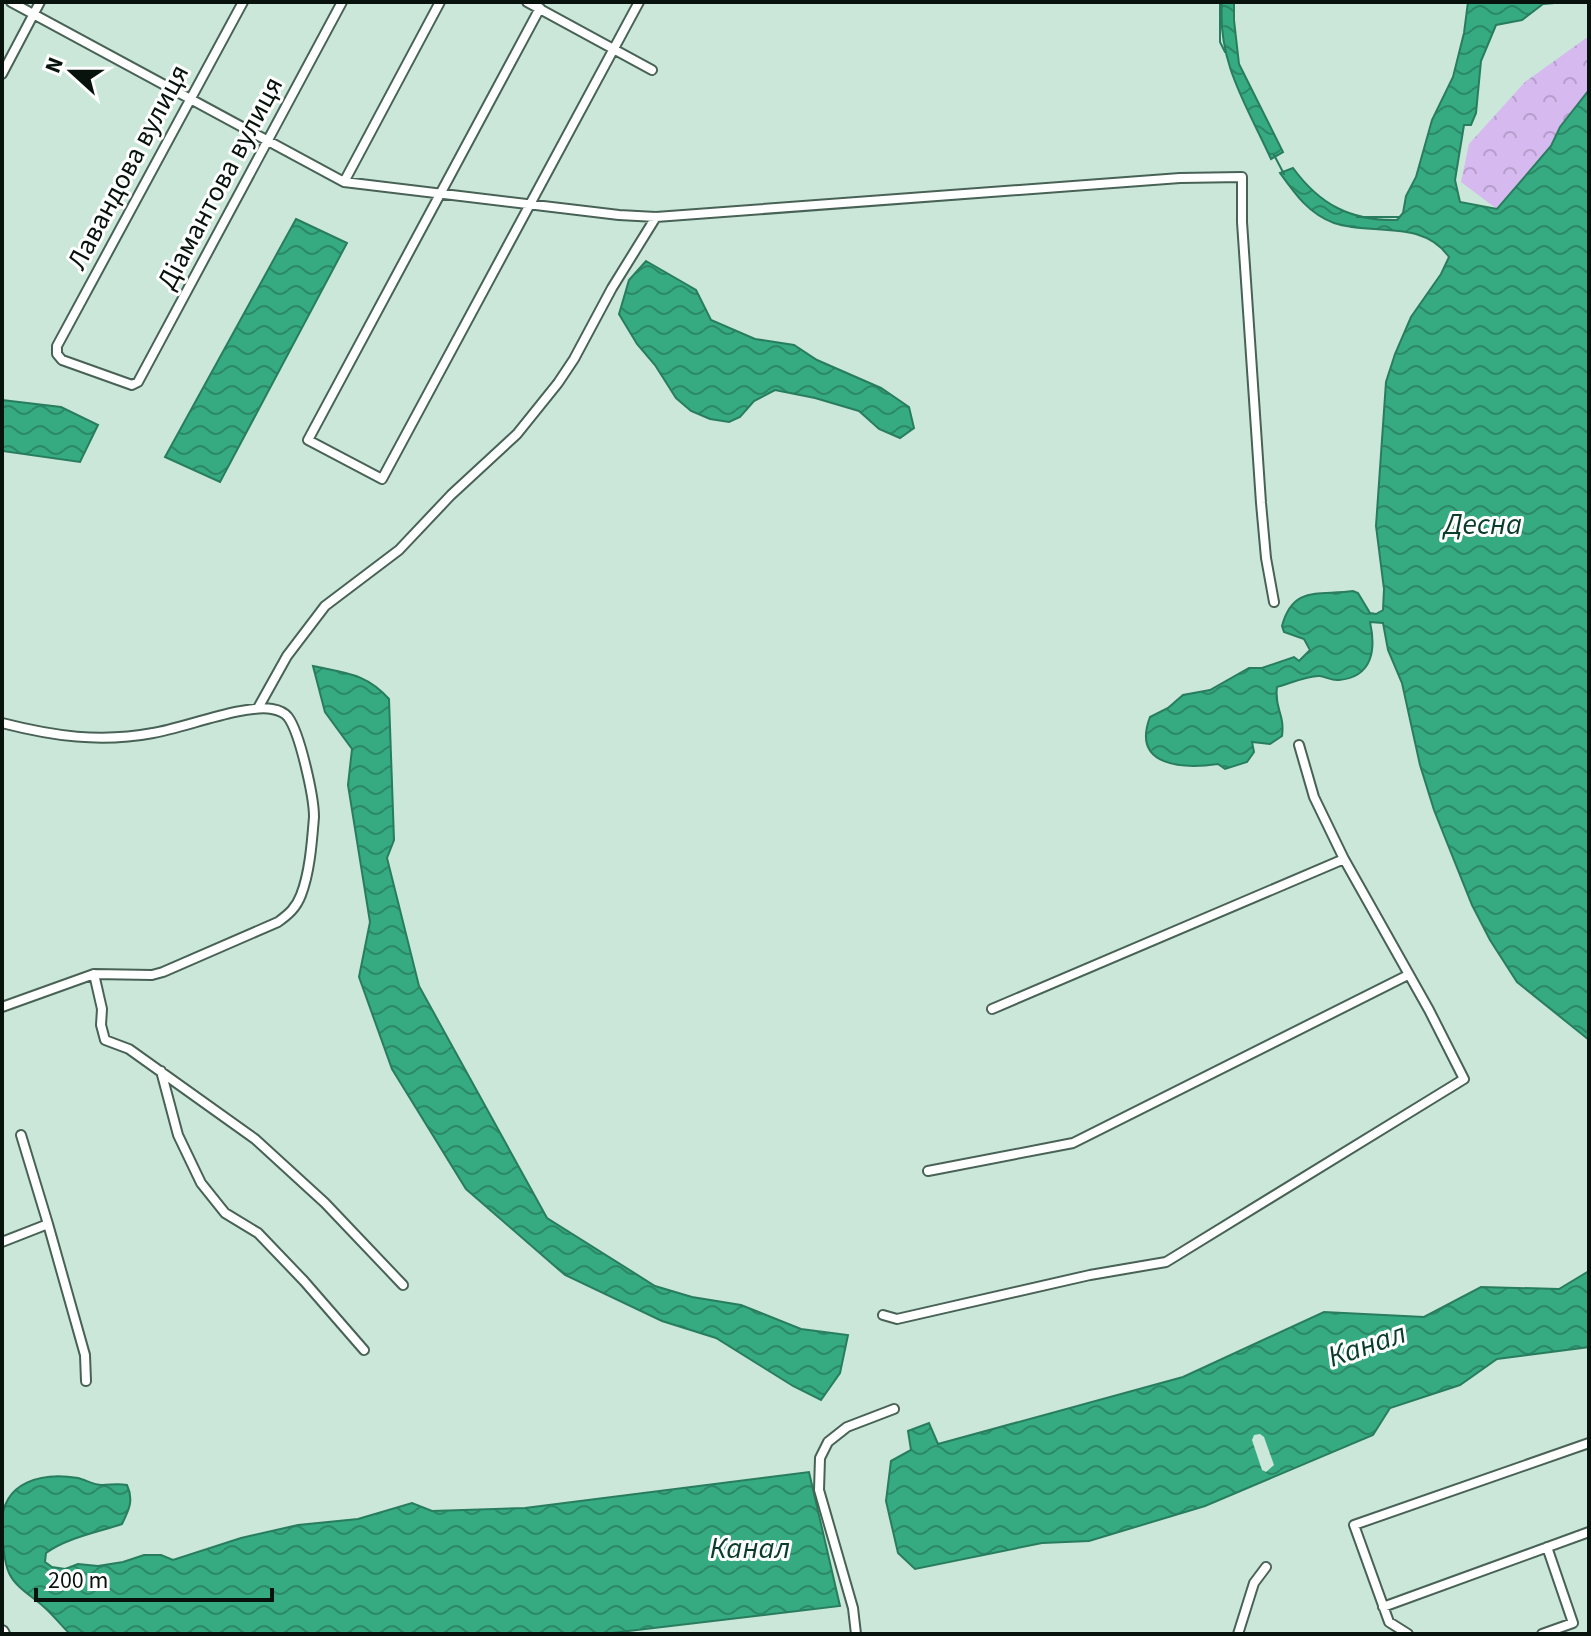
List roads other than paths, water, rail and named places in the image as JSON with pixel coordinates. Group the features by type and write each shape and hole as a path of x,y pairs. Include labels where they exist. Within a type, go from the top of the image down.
{"street":[{"path":"11,2 344,182 656,217 1180,178 1242,177 1242,222 1261,503 1274,602"},
{"path":"2,74 40,2"},
{"name":"Лавандова вулиця","path":"136,384 62,360 57,354 57,346 243,2"},
{"name":"Діамантова вулиця","path":"136,384 342,2"},
{"path":"344,182 440,2"},
{"path":"527,2 652,70"},
{"path":"540,8 308,440 382,479 639,2"},
{"path":"258,708 287,656 325,606 399,550 451,495 517,434 574,359 612,288 656,217"},
{"path":"2,723 52,736 117,737 151,734 258,708 281,712 289,719 313,797 314,816 306,882 293,911 278,922 163,972 152,975 94,974 2,1007"},
{"path":"883,1315 897,1319 1090,1275 1166,1262 1464,1079 1344,859 1314,797 1299,745"},
{"path":"992,1009 1344,859"},
{"path":"94,974 105,1040 129,1049 255,1139 325,1203 403,1285"},
{"path":"928,1171 1073,1143 1408,975"},
{"path":"161,1071 178,1135 201,1183 225,1213 258,1233 364,1350"},
{"path":"21,1135 85,1355 86,1381"},
{"path":"2,1242 48,1224"},
{"path":"856,1634 853,1608 819,1490 820,1458 828,1442 847,1427 894,1409"},
{"path":"1408,1634 1389,1622 1354,1525 1589,1443"},
{"path":"1383,1607 1589,1532"},
{"path":"1542,1634 1573,1623 1547,1547"},
{"path":"1238,1634 1254,1583 1266,1567"}],"water":[{"path":"1222,2 1234,2 1239,64 1283,152 1271,159 1229,64 1224,44"},
{"name":"Десна","path":"1468,2 1566,2 1543,4 1522,20 1496,25 1481,61 1476,113 1471,125 1464,125 1455,180 1460,202 1497,209 1551,146 1560,127 1589,90 1589,1040 1517,982 1472,905 1434,810 1420,765 1402,683 1388,650 1383,623 1370,622 1372,651 1370,660 1359,673 1339,680 1310,677 1277,687 1282,736 1270,744 1252,742 1254,752 1247,762 1225,769 1218,764 1177,765 1154,755 1148,746 1146,734 1150,717 1168,708 1183,695 1210,690 1249,668 1262,668 1294,657 1299,661 1310,650 1304,639 1284,632 1282,626 1293,604 1301,598 1319,593 1353,591 1358,593 1370,613 1383,610 1384,589 1376,526 1386,382 1411,317 1449,257 1426,237 1349,227 1325,219 1303,202 1280,173 1293,168 1314,192 1351,214 1397,220 1403,213 1406,196 1416,177 1432,120 1453,77"},
{"path":"296,219 347,243 220,482 165,457"},
{"path":"646,261 696,290 711,320 755,339 794,345 817,360 881,388 909,407 914,428 900,438 879,429 859,411 775,390 754,401 740,417 729,422 710,419 691,411 676,398 619,314 629,280"},
{"path":"2,400 61,407 98,425 80,462 2,451"},
{"path":"313,666 363,679 389,699 394,840 387,858 419,986 547,1218 655,1286 692,1297 741,1305 801,1329 848,1335 840,1373 821,1400 716,1338 662,1321 565,1275 466,1189 392,1069 359,977 370,922 348,785 352,749 325,712"},
{"name":"Канал","path":"1589,1271 1589,1347 1497,1359 1460,1385 1390,1408 1373,1435 1205,1506 1089,1541 1042,1543 915,1569 898,1553 886,1501 891,1461 911,1450 908,1431 929,1423 938,1444 1183,1377 1324,1312 1424,1317 1481,1287 1559,1289"},
{"name":"Канал","path":"809,1472 840,1606 603,1634 70,1634 12,1578 3,1542 4,1509 9,1498 27,1483 51,1477 78,1478 99,1485 127,1485 130,1495 129,1509 122,1524 73,1539 46,1553 45,1562 52,1567 65,1569 78,1564 98,1566 123,1562 144,1555 161,1555 173,1560 241,1538 298,1525 358,1519 412,1503 432,1511 525,1508"}],"waterway":[{"path":"1220,2 1220,42 1225,52"},
{"path":"1274,155 1284,174"},
{"path":"1357,217 1399,217"}]}
